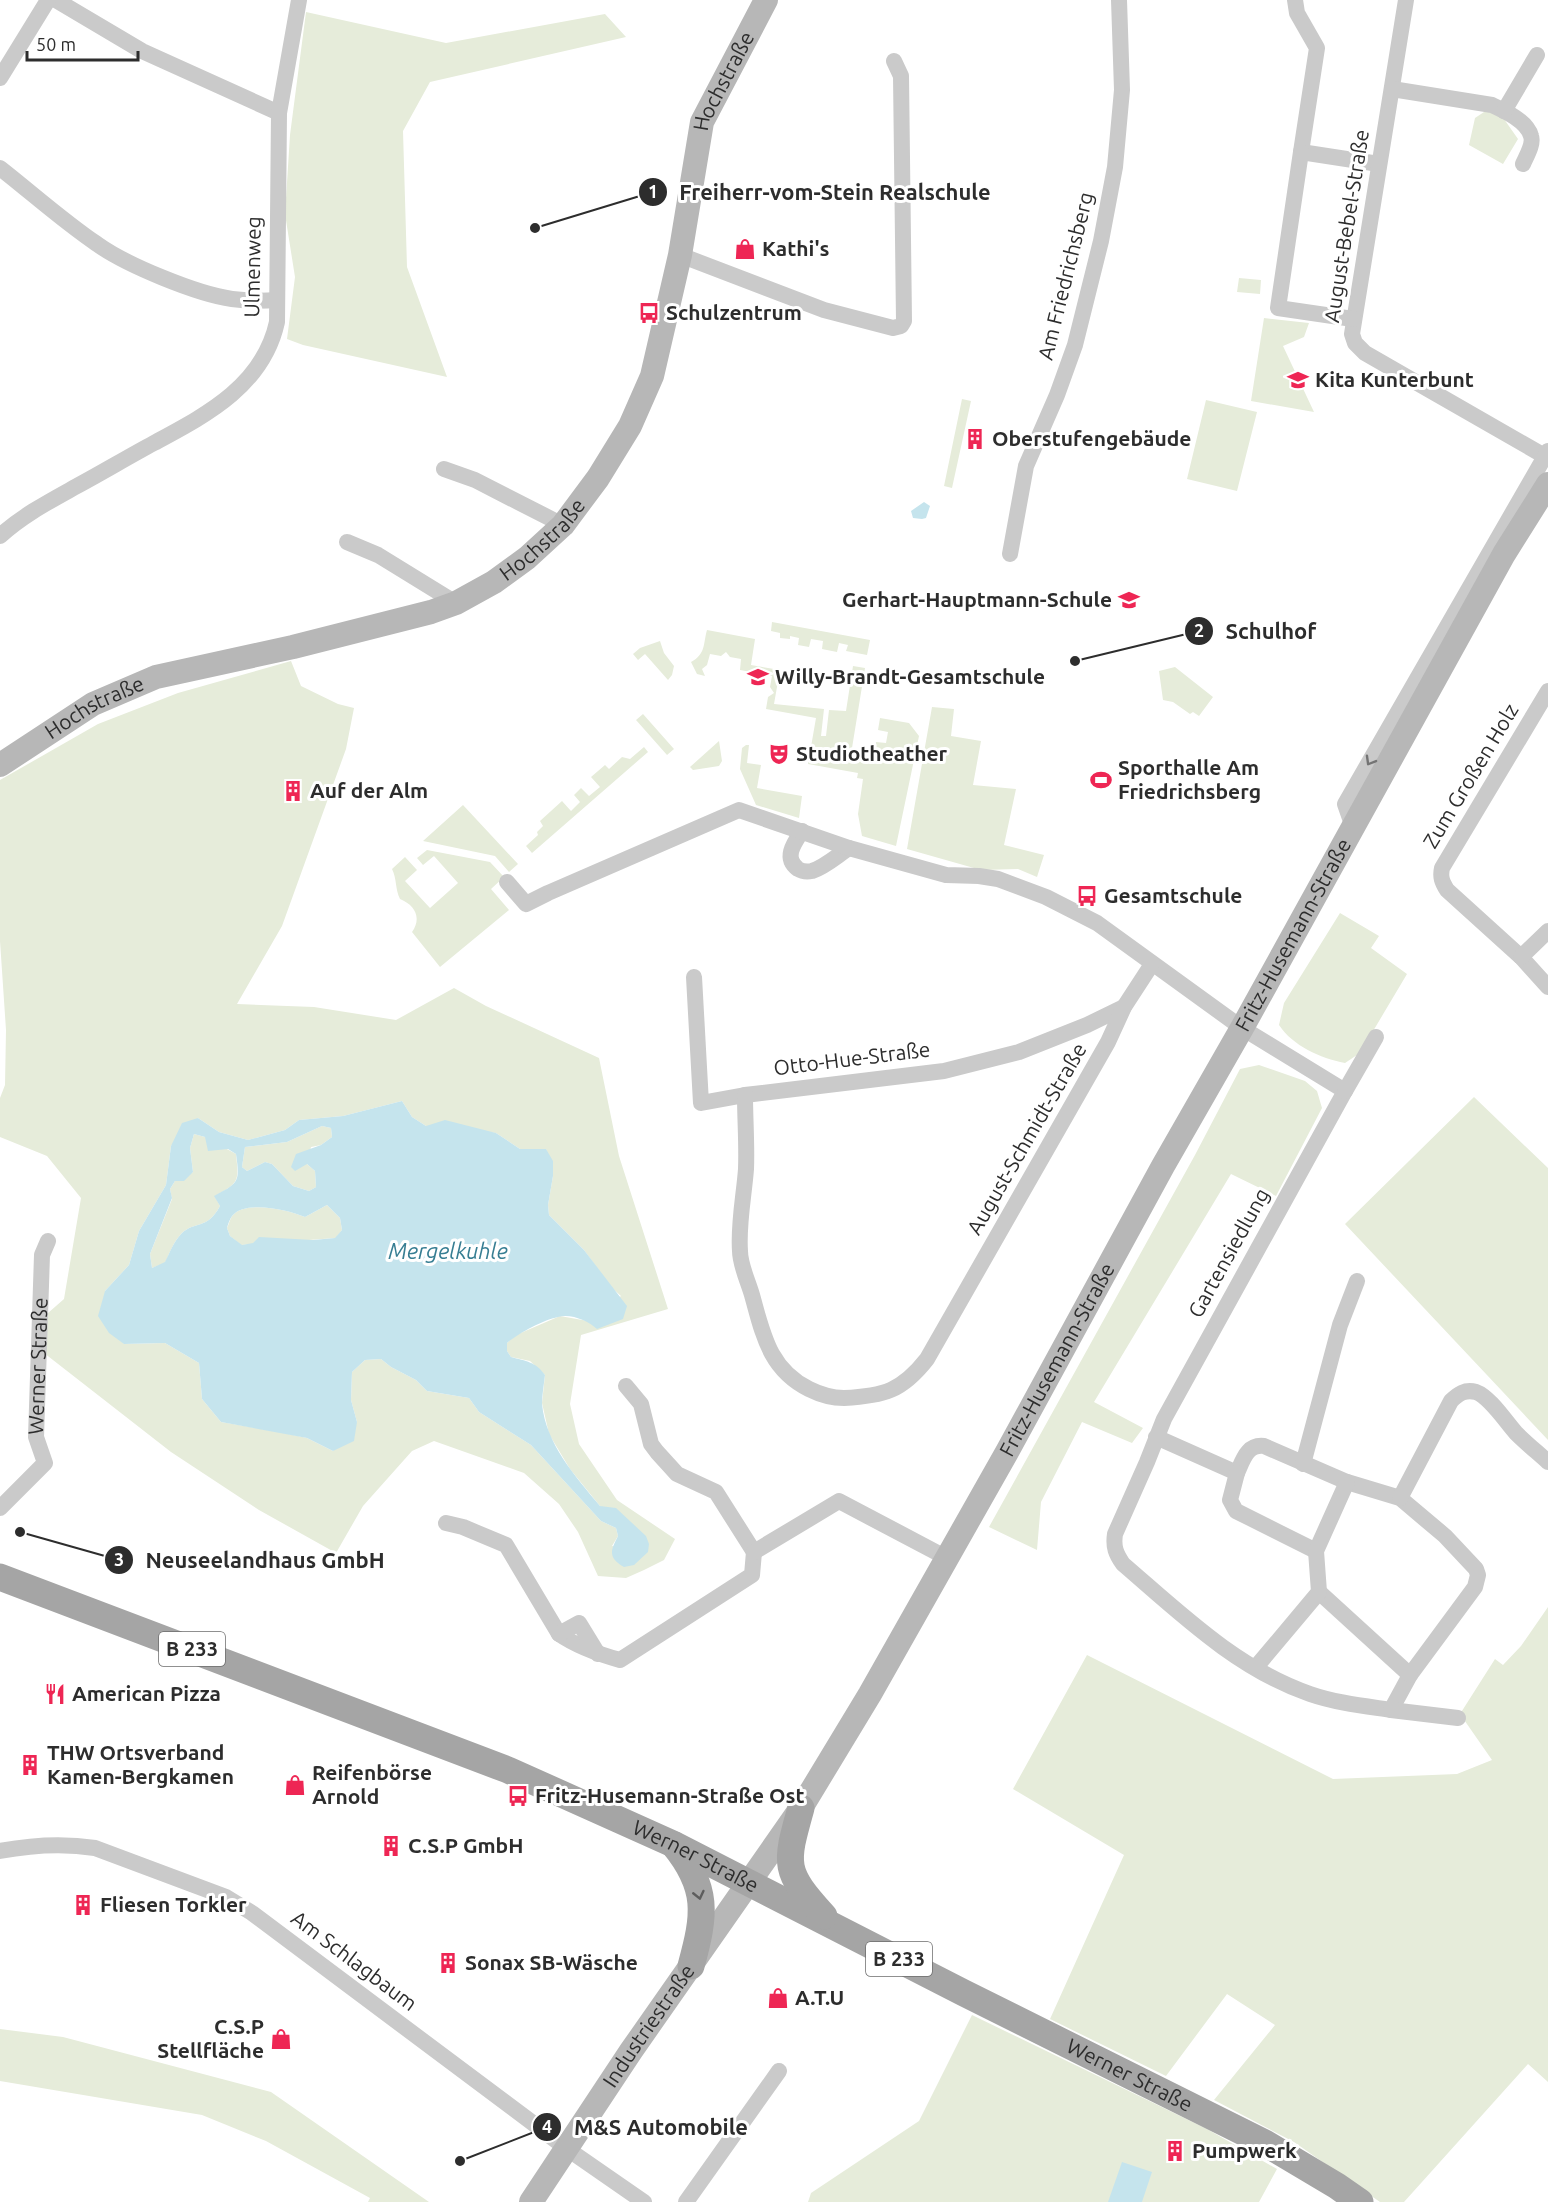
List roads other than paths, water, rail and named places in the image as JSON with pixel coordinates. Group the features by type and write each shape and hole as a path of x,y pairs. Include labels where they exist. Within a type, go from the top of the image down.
{"main road":[{"name":"Werner Straße","path":"0,1577 508,1770 674,1844 1265,2143 1360,2202"},
{"path":"801,1808 789,1850 789,1866 806,1896 833,1926"},
{"path":"674,1844 690,1864 702,1904 701,1931 691,1965"}],"street":[{"path":"0,78 48,0"},
{"name":"Ulmenweg","path":"0,536 38,508 198,420 233,394 252,375 273,340 277,322 276,219 279,113 299,0"},
{"name":"Hochstraße","path":"0,765 93,704 156,677 316,641 431,612 456,603 494,582 527,558 563,525 630,426 647,386 666,321 680,255 702,122 766,0"},
{"name":"Am Friedrichsberg","path":"1010,554 1026,466 1057,395 1075,345 1101,241 1115,167 1122,90 1119,0"},
{"path":"1295,0 1297,13 1317,48 1278,308 1353,319"},
{"name":"August-Bebel-Straße","path":"1406,0 1352,334 1355,343 1365,353 1547,455"},
{"path":"67,3 142,51 279,113"},
{"path":"1504,111 1537,55"},
{"path":"680,255 824,310 893,328 901,326 904,321 901,76 894,61"},
{"path":"1392,89 1492,105 1504,111 1524,126 1531,135 1531,144 1523,164"},
{"path":"1300,152 1379,164"},
{"path":"0,168 98,245 140,267 204,293 230,299 277,300"},
{"name":"Fritz-Husemann-Straße","path":"1353,827 1345,804 1547,455"},
{"path":"444,469 475,480 563,525"},
{"name":"Fritz-Husemann-Straße","path":"749,1882 801,1808 870,1694 1504,554 1548,484"},
{"path":"347,542 378,555 456,603"},
{"name":"Zum Großen Holz","path":"1548,691 1442,868 1441,876 1442,883 1447,890 1521,957 1548,987"},
{"path":"507,882 526,904 739,810 849,848 946,875 979,876 1014,884 1097,923 1242,1028 1345,1091"},
{"path":"802,831 794,843 790,857 792,863 802,871 817,869 849,848"},
{"path":"1521,957 1548,931"},
{"name":"August-Schmidt-Straße","path":"745,1095 746,1166 740,1252 762,1335 783,1370 796,1382 815,1392 837,1398 872,1396 898,1388 914,1375 927,1359 1103,1053 1124,1007 1152,964"},
{"name":"Otto-Hue-Straße","path":"694,977 701,1103 745,1095 944,1071 1019,1052 1087,1025 1124,1007"},
{"name":"Gartensiedlung","path":"1376,1037 1164,1419 1115,1534 1114,1545 1116,1555 1123,1564 1207,1637 1256,1667 1310,1694 1359,1706 1458,1718"},
{"name":"Werner Straße","path":"0,1508 45,1463 36,1437 42,1255 48,1241"},
{"path":"1303,1464 1340,1325 1357,1281"},
{"path":"446,1523 463,1527 506,1545 559,1634 572,1643 597,1654 620,1660 752,1575 754,1552 716,1492 677,1474 657,1452 651,1444 641,1404 626,1386"},
{"path":"1400,1498 1451,1401 1458,1394 1467,1391 1484,1396 1517,1434 1548,1462"},
{"path":"1156,1437 1237,1473"},
{"path":"1316,1551 1236,1511 1230,1500 1237,1473 1248,1451 1258,1445 1264,1446 1347,1482 1400,1498 1445,1536 1476,1569 1478,1575 1476,1587 1410,1674 1391,1710"},
{"path":"1256,1667 1318,1592 1316,1551 1347,1482"},
{"path":"754,1552 839,1502 947,1558"},
{"path":"1318,1592 1410,1674"},
{"name":"Am Schlagbaum","path":"0,1851 35,1845 75,1845 95,1848 226,1897 283,1935 566,2148 644,2202"},
{"name":"Industriestraße","path":"531,2202 749,1882"},
{"path":"686,2202 779,2071"}],"water":[{"path":"924,502 930,506 926,518 913,518 911,511"},
{"name":"Mergelkuhle","path":"402,1101 412,1117 426,1126 445,1120 496,1133 520,1149 546,1149 553,1161 549,1215 584,1250 627,1306 623,1319 597,1329 589,1323 568,1316 545,1321 524,1331 507,1343 507,1351 511,1357 534,1365 545,1375 542,1404 545,1419 549,1433 572,1471 600,1506 616,1508 646,1536 649,1544 648,1552 634,1565 624,1567 615,1560 612,1553 618,1536 616,1528 601,1521 531,1445 479,1412 469,1398 427,1391 416,1380 381,1359 365,1360 352,1372 351,1400 357,1422 354,1441 333,1451 307,1438 221,1422 202,1399 199,1363 165,1343 124,1344 109,1333 98,1316 105,1291 129,1265 139,1231 166,1185 171,1146 182,1123 198,1118 219,1132 248,1140 285,1130 299,1120 343,1116","holes":["322,1126 331,1128 332,1137 321,1145 296,1154 291,1167 295,1171 307,1164 315,1171 316,1187 309,1191 293,1186 272,1164 265,1162 247,1171 242,1167 245,1147 287,1142","194,1134 205,1137 208,1151 228,1149 236,1154 238,1171 236,1181 229,1188 214,1196 220,1206 215,1214 206,1222 182,1233 174,1243 165,1262 152,1268 150,1254 172,1198 170,1189 175,1181 184,1181 193,1172 190,1148","327,1205 340,1218 342,1230 335,1238 313,1240 259,1237 253,1243 242,1245 230,1236 227,1228 233,1215 247,1208 279,1209 305,1217"]},
{"path":"1122,2162 1152,2172 1142,2202 1108,2202"}],"place":[{"name":"Freiherr-vom-Stein Realschule","path":"535,228"},
{"name":"Kathi's","path":"745,249"},
{"name":"Schulzentrum","path":"649,313"},
{"name":"Kita Kunterbunt","path":"1298,380"},
{"name":"Oberstufengebäude","path":"975,439"},
{"name":"Gerhart-Hauptmann-Schule","path":"1129,600"},
{"name":"Schulhof","path":"1075,661"},
{"name":"Willy-Brandt-Gesamtschule","path":"758,677"},
{"name":"Studiotheather","path":"779,754"},
{"name":"Sporthalle Am Friedrichsberg","path":"1101,780"},
{"name":"Auf der Alm","path":"293,791"},
{"name":"Gesamtschule","path":"1087,896"},
{"name":"Neuseelandhaus GmbH","path":"20,1532"},
{"name":"American Pizza","path":"55,1694"},
{"name":"THW Ortsverband Kamen-Bergkamen","path":"30,1765"},
{"name":"Reifenbörse Arnold","path":"295,1785"},
{"name":"Fritz-Husemann-Straße Ost","path":"518,1796"},
{"name":"C.S.P GmbH","path":"391,1846"},
{"name":"Fliesen Torkler","path":"83,1905"},
{"name":"Sonax SB-Wäsche","path":"448,1963"},
{"name":"A.T.U","path":"778,1998"},
{"name":"C.S.P Stellfläche","path":"281,2039"},
{"name":"Pumpwerk","path":"1175,2151"},
{"name":"M&S Automobile","path":"460,2161"}]}
